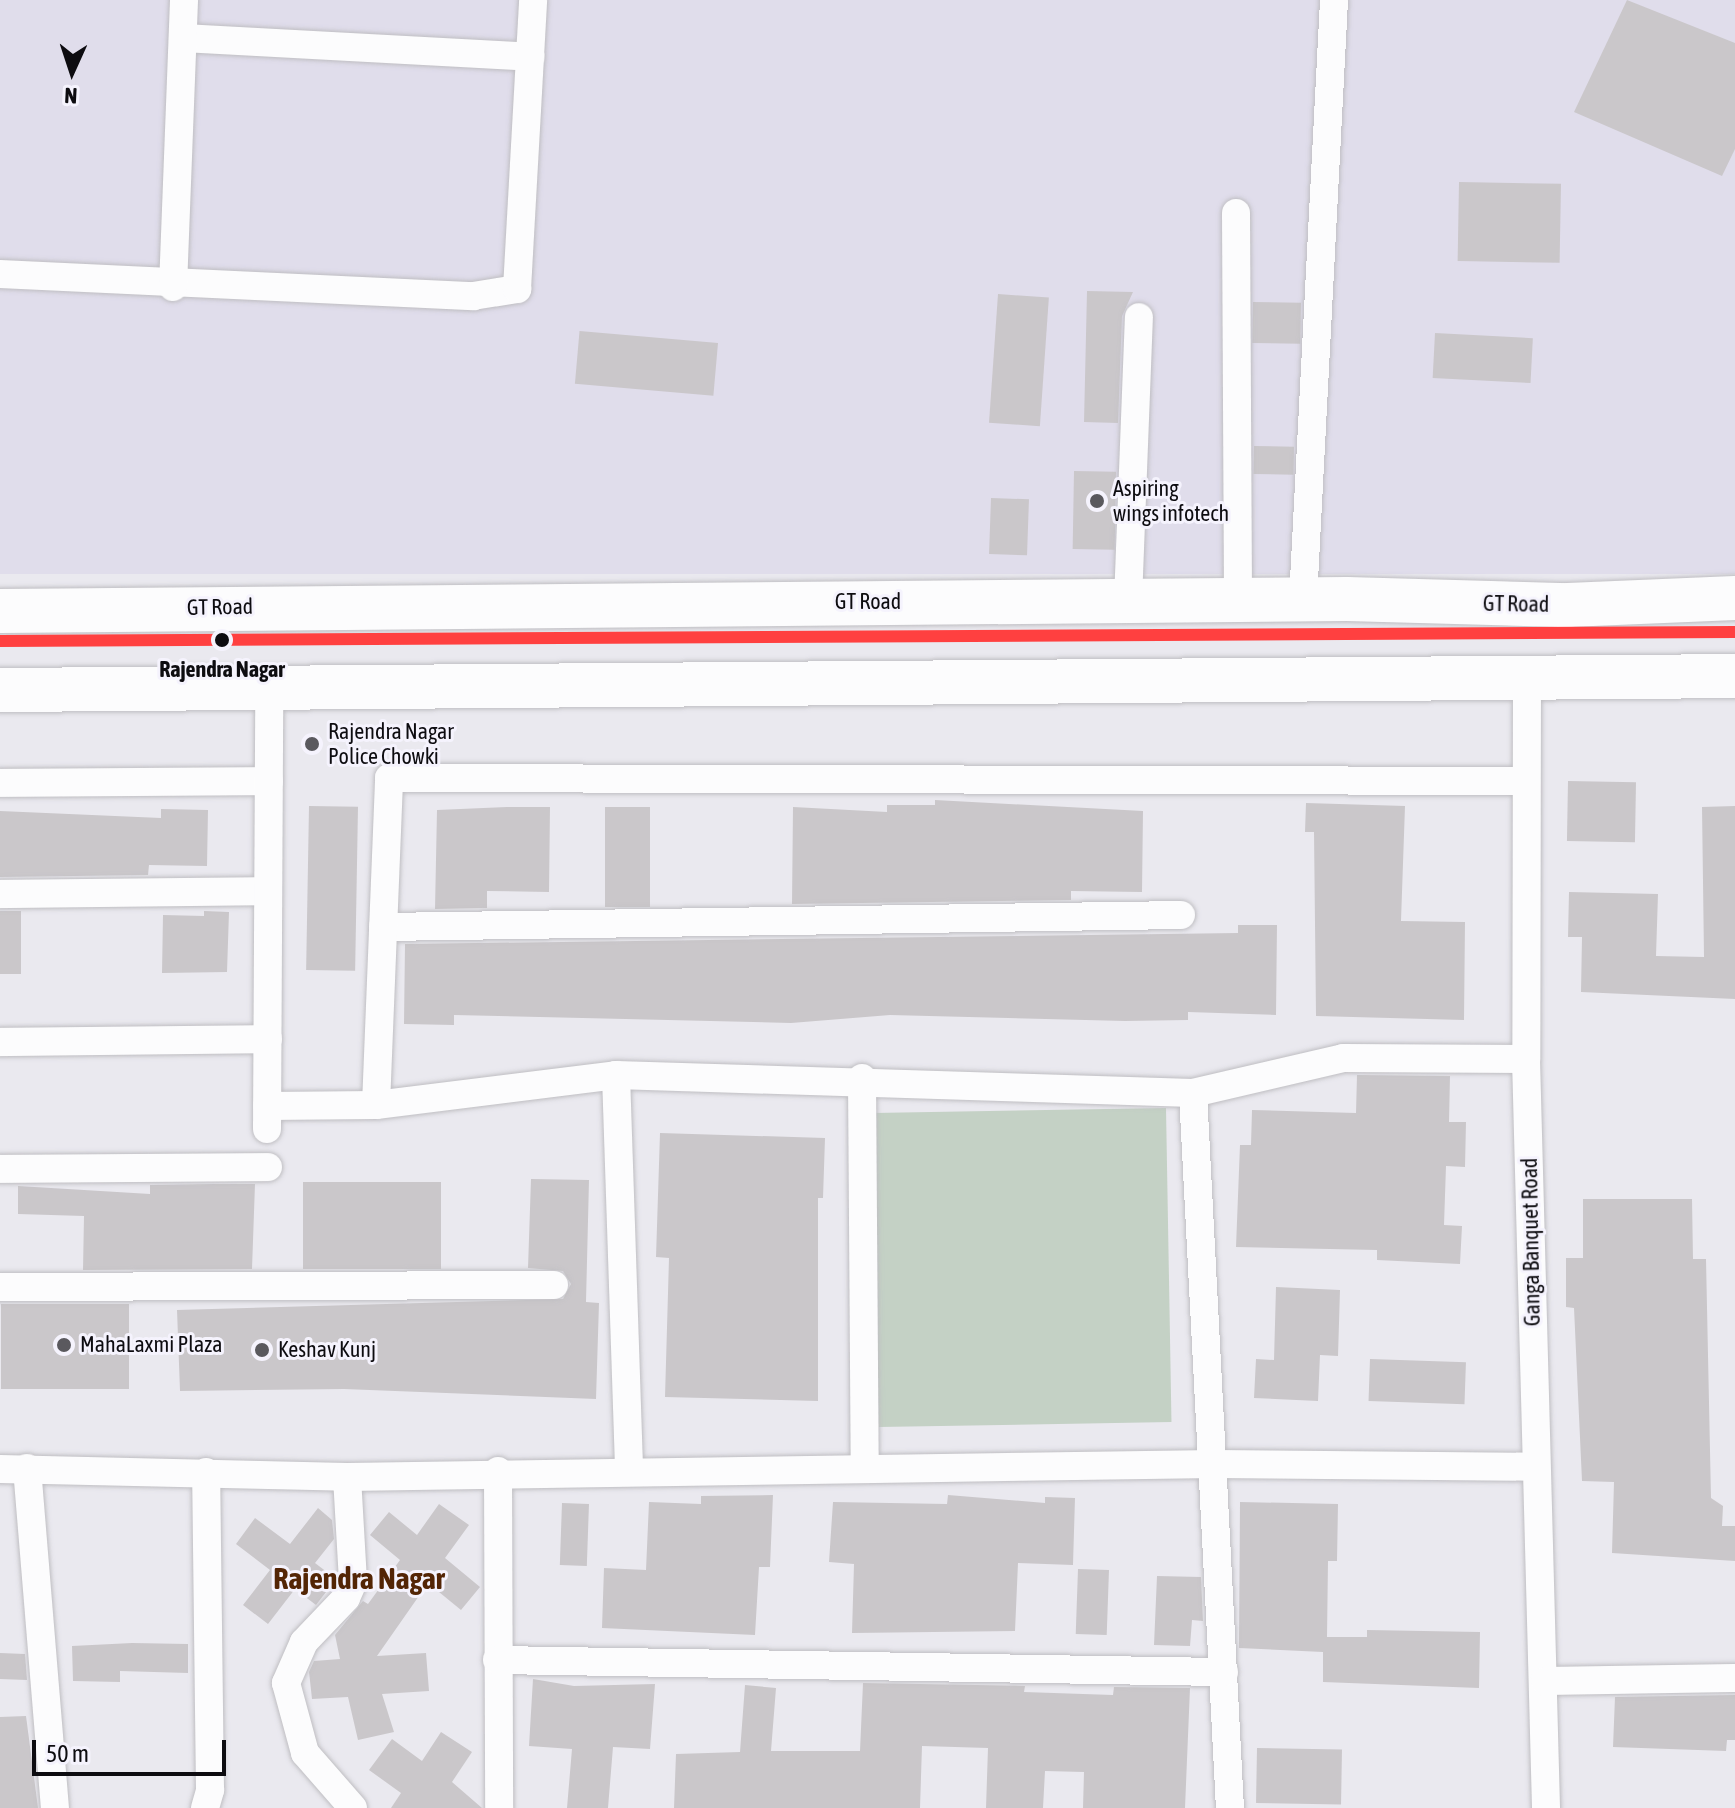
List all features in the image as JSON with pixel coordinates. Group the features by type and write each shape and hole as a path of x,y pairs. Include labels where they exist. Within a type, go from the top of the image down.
{"highway":[{"name":"GT Road","path":"0,611 1238,600 1568,605 1735,598"},
{"path":"0,690 1735,676"}],"street":[{"path":"173,287 184,0"},
{"path":"0,274 173,287 473,296 517,289 533,0"},
{"path":"1303,600 1334,0"},
{"path":"183,38 530,57"},
{"path":"1236,213 1238,600"},
{"path":"1128,601 1139,317"},
{"name":"Ganga Banquet Road","path":"1527,676 1523,781 1526,1059 1546,1808"},
{"path":"269,690 267,1118 616,1075 862,1078 1193,1093 1343,1058 1526,1059"},
{"path":"376,1105 389,778 1523,781"},
{"path":"0,783 269,781"},
{"path":"0,894 268,891"},
{"path":"383,927 1181,915"},
{"path":"0,1042 268,1039"},
{"path":"616,1075 629,1472"},
{"path":"862,1078 865,1469"},
{"path":"1193,1093 1216,1464 1230,1808"},
{"path":"0,1169 268,1167"},
{"path":"0,1287 554,1285"},
{"path":"55,1808 13,1468 347,1477 498,1471 1216,1464 1536,1467"},
{"path":"498,1471 499,1808"},
{"path":"205,1808 210,1790 206,1472"},
{"path":"347,1477 353,1582 346,1598 304,1642 286,1683 305,1753 353,1808"},
{"path":"497,1660 1224,1672"},
{"path":"1545,1681 1735,1678"}],"shaded area":[{"path":"0,0 1735,0 1735,574 0,574"},
{"path":"1166,1108 1171,1422 879,1427 873,1113"}],"building":[{"path":"1627,0 1735,43 1735,149 1722,176 1574,112"},
{"path":"1459,182 1561,184 1560,263 1458,261"},
{"path":"1087,291 1133,292 1122,316 1118,423 1084,422"},
{"path":"998,294 1049,298 1040,426 989,423"},
{"path":"1253,302 1301,303 1300,344 1252,343"},
{"path":"580,331 718,343 713,396 575,384"},
{"path":"1435,333 1533,338 1531,383 1433,378"},
{"path":"1254,446 1294,447 1294,475 1254,474"},
{"path":"1074,471 1116,472 1115,550 1073,549"},
{"path":"991,498 1029,499 1027,555 989,554"},
{"path":"1568,781 1636,782 1635,842 1567,841"},
{"path":"935,800 1143,811 1142,892 1071,891 1071,900 792,904 793,807 887,812 887,805 935,805"},
{"path":"1306,803 1405,806 1401,921 1465,922 1464,1020 1316,1016 1314,832 1305,832"},
{"path":"309,806 358,807 355,971 306,970"},
{"path":"1735,806 1735,999 1581,992 1582,937 1568,937 1569,892 1658,894 1656,956 1704,957 1702,807"},
{"path":"550,807 549,892 487,891 487,908 435,909 437,810"},
{"path":"605,807 650,807 650,907 605,907"},
{"path":"161,809 208,810 207,866 149,865 148,875 0,877 0,811 161,818"},
{"path":"0,911 21,911 21,974 0,974"},
{"path":"204,911 229,912 227,972 162,973 163,915 204,916"},
{"path":"1238,925 1277,925 1276,1015 1188,1012 1188,1020 1125,1021 890,1015 791,1023 454,1015 454,1025 404,1024 405,944 1238,933"},
{"path":"1357,1075 1450,1076 1449,1122 1466,1122 1465,1167 1446,1166 1444,1225 1462,1226 1460,1264 1377,1260 1377,1250 1236,1247 1240,1145 1251,1145 1252,1110 1356,1113"},
{"path":"660,1133 825,1138 823,1198 818,1198 818,1401 665,1397 669,1258 656,1257"},
{"path":"531,1179 589,1180 586,1302 599,1303 596,1399 344,1389 180,1391 177,1310 563,1299 571,1284 563,1271 528,1268"},
{"path":"303,1182 441,1182 441,1269 303,1269"},
{"path":"255,1184 252,1269 83,1270 84,1216 18,1214 18,1186 150,1194 150,1185"},
{"path":"1583,1199 1692,1199 1693,1259 1706,1259 1711,1498 1723,1506 1722,1526 1735,1526 1735,1561 1612,1553 1614,1482 1582,1481 1574,1308 1566,1307 1566,1258 1583,1258"},
{"path":"1276,1287 1340,1290 1338,1356 1320,1355 1318,1401 1254,1398 1256,1359 1274,1360"},
{"name":"MahaLaxmi Plaza","path":"1,1304 129,1304 129,1389 1,1389"},
{"path":"1370,1359 1466,1362 1464,1404 1369,1401"},
{"path":"773,1495 770,1567 759,1567 755,1635 602,1628 604,1568 646,1570 649,1502 701,1504 701,1496"},
{"path":"948,1495 1045,1503 1045,1497 1075,1498 1073,1565 1018,1563 1015,1631 852,1633 854,1564 829,1562 833,1502 947,1504"},
{"path":"1240,1502 1338,1504 1337,1561 1328,1561 1327,1637 1367,1637 1367,1630 1480,1632 1479,1688 1323,1682 1323,1652 1239,1648"},
{"path":"562,1503 589,1504 587,1566 560,1565"},
{"path":"439,1504 469,1525 445,1558 480,1587 461,1610 428,1583 377,1656 426,1653 429,1691 382,1694 394,1732 358,1740 348,1697 312,1699 309,1672 314,1661 340,1659 335,1635 363,1601 368,1604 400,1560 370,1535 389,1512 417,1535"},
{"path":"318,1508 332,1520 334,1539 315,1563 336,1579 316,1605 295,1589 268,1624 243,1605 270,1570 236,1544 255,1518 290,1544"},
{"path":"1078,1569 1109,1570 1107,1635 1076,1634"},
{"path":"1157,1576 1201,1577 1203,1621 1192,1620 1190,1646 1154,1645"},
{"path":"188,1644 188,1673 120,1671 120,1682 73,1681 72,1646"},
{"path":"0,1653 25,1654 27,1680 0,1679"},
{"path":"533,1679 574,1686 655,1684 650,1749 613,1747 608,1808 567,1808 572,1749 529,1746"},
{"path":"863,1683 1025,1686 1024,1692 1113,1695 1114,1687 1190,1688 1185,1808 1083,1808 1084,1772 1045,1771 1043,1808 986,1808 988,1748 922,1746 920,1808 674,1808 676,1754 740,1752 745,1685 776,1688 771,1751 860,1751"},
{"path":"1735,1695 1735,1740 1727,1740 1726,1751 1613,1747 1615,1697"},
{"path":"26,1716 38,1808 0,1808 0,1717"},
{"path":"441,1732 472,1752 452,1782 482,1808 391,1808 401,1793 369,1770 392,1739 422,1761"},
{"path":"1257,1748 1342,1749 1341,1804 1256,1803"}],"transit line":[{"path":"0,641 1735,632"}],"place":[{"name":"Aspiring wings infotech","path":"1097,501"},
{"name":"Rajendra Nagar","path":"222,640"},
{"name":"Rajendra Nagar Police Chowki","path":"312,744"},
{"name":"MahaLaxmi Plaza","path":"64,1345"},
{"name":"Keshav Kunj","path":"262,1350"}],"district":[{"name":"Rajendra Nagar","path":"359,1578"}]}
